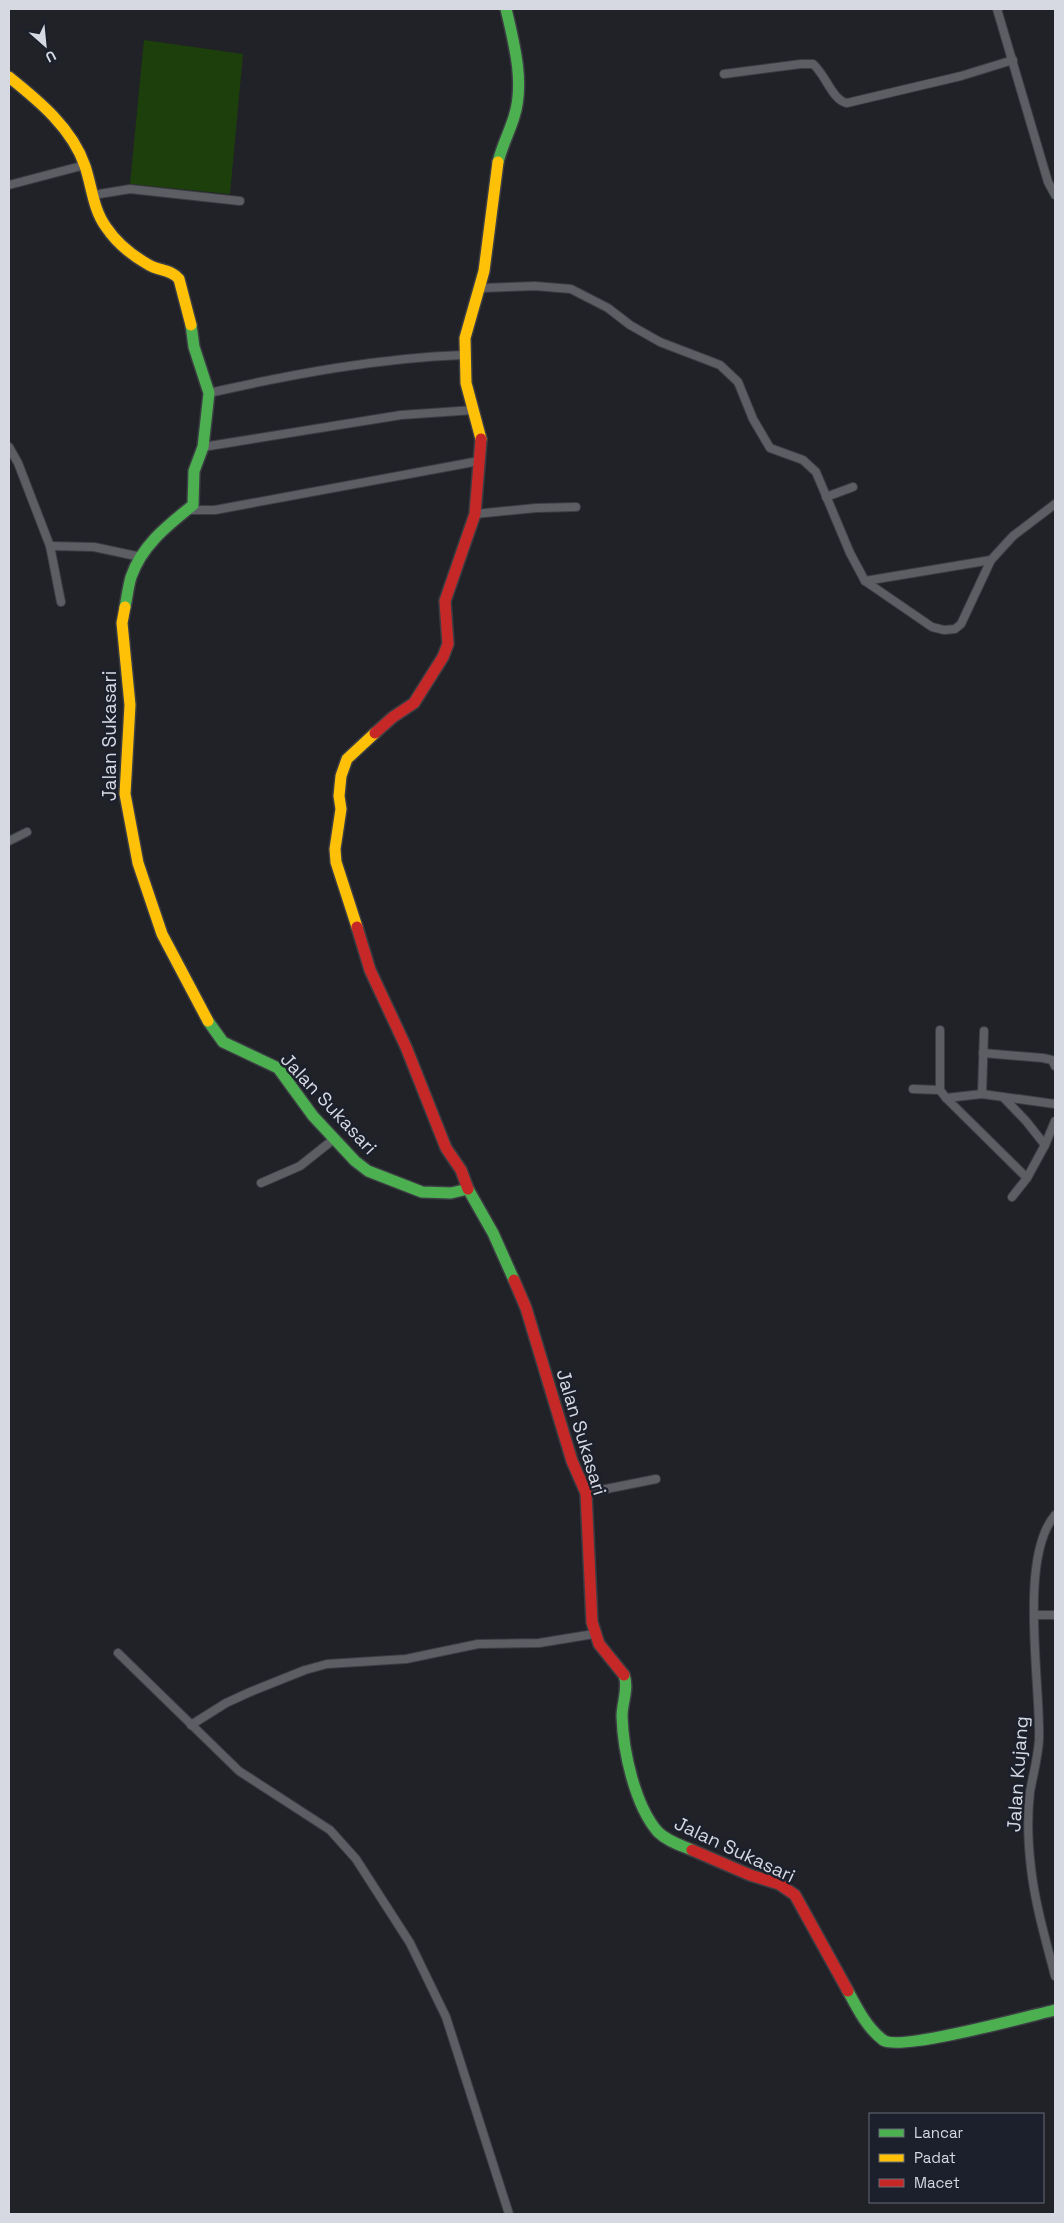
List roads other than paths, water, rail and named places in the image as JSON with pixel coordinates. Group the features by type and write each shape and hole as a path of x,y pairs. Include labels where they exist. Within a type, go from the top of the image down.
{"street":[{"path":"468,1188 461,1170 446,1148 406,1047 370,970 336,862 336,849 341,809 339,796 341,776 347,759 393,717 414,702 443,657 448,644 445,602 475,514 481,435 466,383 464,355 468,326 481,288 494,199 495,172 501,149 514,118 519,96 514,41 506,9"},
{"path":"997,9 1048,182 1055,195"},
{"path":"724,74 813,64 825,77 840,102 847,103 961,76 1013,60"},
{"path":"9,77 36,99 70,135 85,165 96,208 106,228 125,248 150,266 166,269 174,273 179,279 188,309 194,347 209,393 203,447 196,465 194,498 189,510 215,510 479,461"},
{"path":"9,185 85,165"},
{"path":"93,195 130,189 240,200"},
{"path":"481,288 535,286 570,289 608,308 630,325 660,342 720,365 738,382 752,419 770,448 803,460 816,472 850,553 865,581 939,630 955,629 961,624 992,560 1013,536 1055,504"},
{"path":"209,393 286,375 418,357 464,355"},
{"path":"203,447 401,415 474,410"},
{"path":"9,447 18,464 50,546 61,602"},
{"path":"826,497 853,487"},
{"path":"475,514 536,508 576,508"},
{"name":"Jalan Sukasari","path":"189,510 170,522 158,533 141,557 131,577 122,623 130,706 125,794 138,863 148,898 162,934 215,1033 223,1042 278,1068 313,1116 355,1161 368,1171 401,1185 436,1194 451,1193 468,1188 494,1233 526,1308 572,1461 586,1492 590,1602 594,1634 603,1650 614,1661 624,1676 622,1714 634,1788 642,1807 658,1832 681,1847 750,1875 779,1884 795,1894 864,2020 884,2041 896,2044 944,2038 1055,2010"},
{"path":"50,546 100,548 141,557"},
{"path":"865,581 992,560"},
{"path":"9,841 27,832"},
{"path":"940,1030 940,1090 1027,1178"},
{"path":"982,1094 984,1031"},
{"path":"983,1053 1043,1058 1052,1060 1055,1066"},
{"path":"913,1088 940,1090"},
{"path":"946,1098 982,1094 1055,1104"},
{"path":"1004,1096 1045,1145"},
{"path":"1012,1197 1027,1178 1045,1145 1055,1120"},
{"path":"261,1183 300,1166 334,1139"},
{"path":"586,1492 656,1478"},
{"name":"Jalan Kujang","path":"1055,1516 1040,1544 1036,1569 1034,1650 1039,1740 1030,1794 1028,1839 1031,1870 1055,1976"},
{"path":"1034,1615 1055,1615"},
{"path":"191,1725 226,1703 250,1692 305,1670 327,1664 406,1659 478,1644 539,1643 594,1634"},
{"path":"118,1653 246,1776 330,1830 356,1859 410,1943 446,2017 509,2214"}]}
